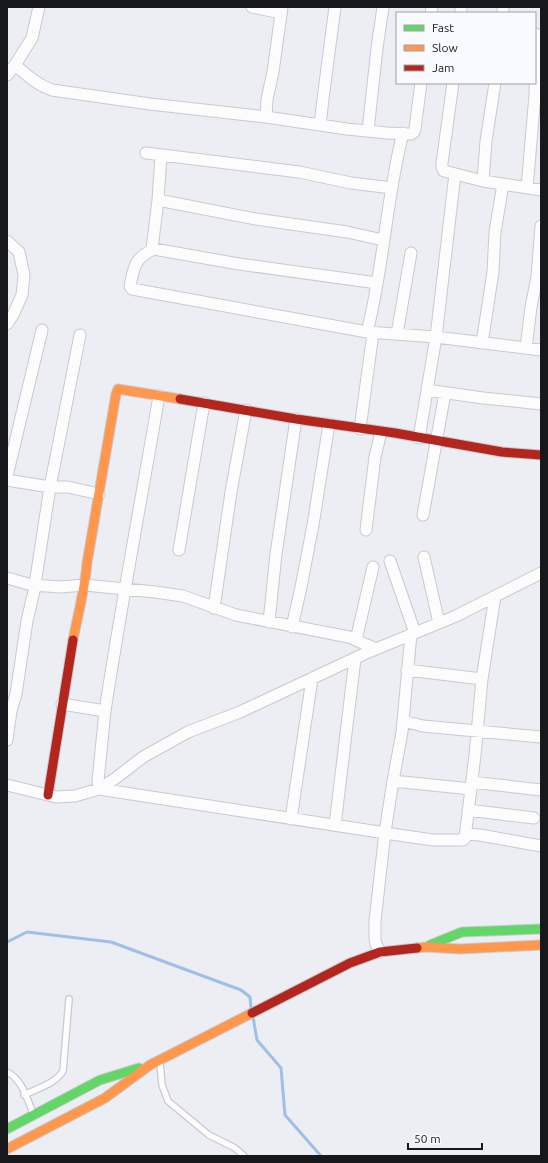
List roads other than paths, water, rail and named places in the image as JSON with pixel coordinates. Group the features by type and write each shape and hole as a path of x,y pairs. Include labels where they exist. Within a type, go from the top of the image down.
{"main road":[{"path":"48,795 62,704 84,585 116,391 120,389 502,452 541,454"},
{"path":"426,946 462,932 541,929"},
{"path":"7,1129 100,1080 150,1064 182,1050 350,963 380,952 426,946 460,949 541,945"},
{"path":"7,1149 104,1098 150,1064"}],"street":[{"path":"7,75 16,65 32,38 39,7"},
{"path":"252,7 282,10 273,72 267,99 266,117"},
{"path":"320,125 335,7"},
{"path":"368,131 383,7"},
{"path":"536,64 537,34"},
{"path":"16,65 44,87 52,90 150,104 387,133 411,134 414,132 421,84"},
{"path":"453,84 442,168 444,171 483,181 541,190"},
{"path":"483,181 486,141 495,84"},
{"path":"527,188 535,84"},
{"path":"360,429 377,283 396,161 403,133"},
{"path":"146,153 299,172 345,182 392,188"},
{"path":"152,249 158,200 161,155"},
{"path":"419,438 436,337 456,174"},
{"path":"482,343 493,272 495,232 503,184"},
{"path":"158,200 256,219 347,232 384,240"},
{"path":"526,348 531,307 537,277 541,226"},
{"path":"7,242 19,252 24,275 22,295 7,324"},
{"path":"377,283 198,258 152,249 139,259 134,266 130,286 132,288 370,333 436,337 541,350"},
{"path":"397,334 411,253"},
{"path":"7,476 42,330"},
{"path":"7,740 11,711 16,694 27,621 35,585 50,487 80,335"},
{"path":"427,390 541,404"},
{"path":"423,515 445,393"},
{"path":"98,789 105,711 118,626 126,589 159,396"},
{"path":"179,550 204,403"},
{"path":"214,608 231,492 246,410"},
{"path":"269,622 276,554 296,419"},
{"path":"292,627 313,525 328,424"},
{"path":"366,530 375,457 381,432"},
{"path":"7,480 50,487 68,487 99,494"},
{"path":"424,557 438,623"},
{"path":"380,952 376,944 375,927 385,832 403,721 407,670 413,634 390,561"},
{"path":"356,640 373,567"},
{"path":"7,785 56,797 75,796 98,789 116,778 143,757 188,732 240,712 355,658 456,616 541,573"},
{"path":"7,578 35,585 60,587 84,585 183,596 236,615 349,637 376,649"},
{"path":"98,789 420,838 464,840 478,731 482,679 495,596"},
{"path":"335,825 355,658"},
{"path":"407,670 482,679"},
{"path":"291,819 312,679"},
{"path":"62,704 105,711"},
{"path":"403,721 423,726 541,737"},
{"path":"393,782 541,790"},
{"path":"468,810 534,818"},
{"path":"465,834 480,835 541,846"}],"lane":[{"path":"24,1094 55,1081 63,1071 70,999"},
{"path":"159,1060 162,1085 168,1101 209,1135 235,1148 244,1156"},
{"path":"7,1072 19,1082 34,1115"}],"waterway":[{"path":"7,942 27,932 111,942 241,990 250,997 251,1008"},
{"path":"253,1017 257,1040 281,1068 285,1115 321,1156"}]}
